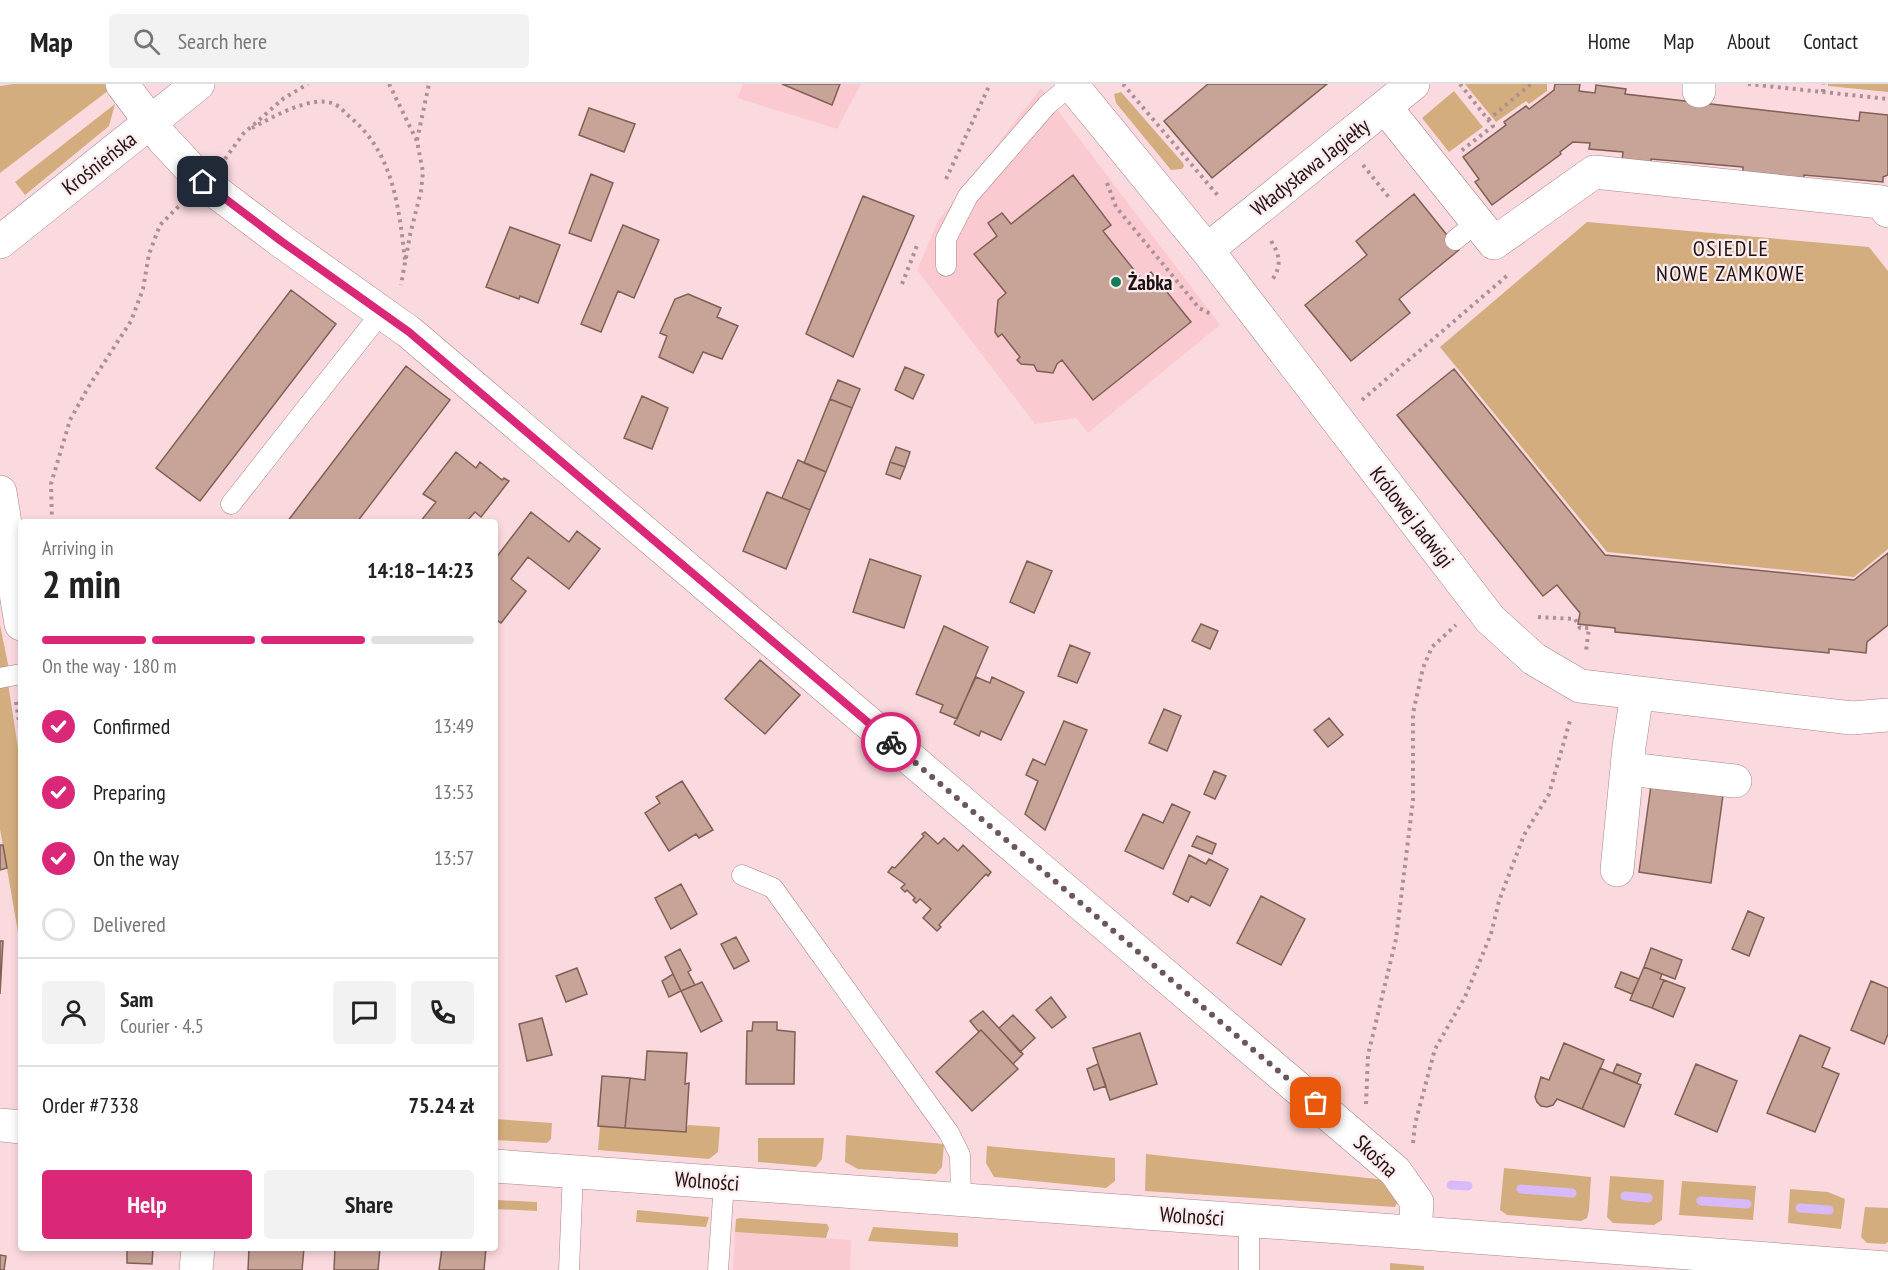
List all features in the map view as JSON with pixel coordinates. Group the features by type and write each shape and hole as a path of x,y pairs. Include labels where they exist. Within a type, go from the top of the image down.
{"street":[{"name":"Skośna","path":"122,84 150,123 203,182 409,332 1395,1171 1417,1202 1415,1232"},
{"name":"Krośnieńska","path":"0,242 198,84"},
{"name":"Królowej Jadwigi","path":"1071,84 1207,250 1490,619 1534,659 1580,686 1852,718 1888,715"},
{"name":"Władysława Jagiełły","path":"1207,250 1413,84"},
{"path":"1385,107 1466,231 1494,243 1594,172 1881,202 1888,211"},
{"path":"0,492 18,605"},
{"path":"1617,870 1637,693"},
{"path":"1628,769 1735,781"},
{"path":"0,1125 18,1127"},
{"name":"Wolności","path":"498,1166 1888,1268"},
{"path":"196,1270 198,1251"}],"lane":[{"path":"946,266 946,239 968,196 1047,105 1071,84"},
{"path":"231,504 381,312"},
{"path":"0,678 18,675"},
{"path":"742,875 773,888 949,1133 960,1155 961,1200"},
{"path":"569,1270 573,1172"},
{"path":"718,1270 724,1183"},
{"path":"1250,1220 1250,1270"}],"path":[{"path":"52,519 51,484 70,420 131,321 143,289 149,254 160,225 226,158 243,134 284,98 308,84"},
{"path":"388,84 417,141 423,172 421,191 401,277 400,308 409,332"},
{"path":"417,141 429,84"},
{"path":"1123,84 1220,199"},
{"path":"1458,153 1492,126 1460,84"},
{"path":"1488,120 1531,84"},
{"path":"1748,84 1888,99"},
{"path":"1823,84 1823,92"},
{"path":"243,134 276,115 313,102 334,104 360,126 387,164 399,204 405,260"},
{"path":"1357,158 1391,200"},
{"path":"1266,233 1279,257 1279,269 1273,279 1267,283"},
{"path":"1354,406 1510,273"},
{"path":"1360,1141 1366,1106 1368,1055 1396,939 1412,811 1413,713 1423,668 1432,647 1478,603"},
{"path":"1530,617 1575,619 1580,627 1589,628 1586,651"},
{"path":"1395,1171 1414,1140 1414,1124 1435,1049 1465,997 1491,934 1499,901 1524,836 1549,794 1580,686"}],"shaded area":[{"path":"112,84 113,87 0,173 0,86"},
{"path":"743,84 861,84 837,129 737,98"},
{"path":"1465,84 1547,84 1547,91 1529,104 1526,101 1496,122"},
{"path":"1828,84 1888,84 1888,92 1828,86"},
{"path":"1041,88 1220,325 1088,433 1076,418 1035,424 917,270 938,221"},
{"path":"1454,91 1483,127 1449,152 1422,118"},
{"path":"1121,92 1183,163 1182,169 1171,170 1116,103 1114,94"},
{"path":"115,104 109,126 25,195 15,182"},
{"path":"1587,222 1869,247 1888,271 1888,549 1854,577 1607,552 1440,347"},
{"path":"0,625 9,669 0,671"},
{"path":"8,683 18,748 18,932 0,829 0,685"},
{"path":"498,1119 552,1123 551,1139 547,1143 498,1140"},
{"path":"688,1125 720,1127 718,1152 709,1159 598,1150 600,1126 685,1132"},
{"path":"846,1135 944,1144 942,1167 936,1174 858,1169 845,1162"},
{"path":"758,1138 824,1138 822,1159 816,1167 758,1162"},
{"path":"987,1146 1115,1158 1115,1181 1106,1188 994,1177 986,1163"},
{"path":"1146,1154 1386,1180 1399,1199 1395,1207 1145,1191"},
{"path":"1504,1168 1591,1177 1587,1218 1581,1221 1507,1215 1500,1210"},
{"path":"1610,1176 1664,1180 1662,1220 1654,1225 1613,1223 1607,1217"},
{"path":"1682,1181 1756,1186 1753,1220 1679,1215"},
{"path":"1790,1189 1828,1192 1845,1199 1841,1229 1788,1223"},
{"path":"498,1200 537,1202 537,1211 498,1209"},
{"path":"1865,1207 1888,1208 1888,1242 1885,1244 1867,1243 1861,1237"},
{"path":"637,1210 709,1217 706,1227 636,1222"},
{"path":"736,1219 827,1224 829,1228 826,1238 735,1232"},
{"path":"873,1227 958,1233 958,1247 868,1241"},
{"path":"735,1232 851,1240 850,1270 733,1270"},
{"path":"1390,1263 1424,1266 1424,1270 1390,1270"}],"building":[{"path":"782,84 840,84 832,105"},
{"path":"1208,84 1327,84 1212,178 1164,121"},
{"path":"1555,84 1580,84 1579,91 1595,93 1596,85 1626,89 1625,94 1859,121 1860,112 1888,115 1888,175 1883,177 1883,182 1804,175 1804,178 1743,172 1743,167 1651,159 1651,164 1622,161 1623,152 1589,149 1590,143 1573,142 1560,152 1561,154 1492,205 1475,182 1479,179 1463,157 1506,125 1504,122 1526,106 1529,109 1554,90"},
{"path":"589,108 635,124 624,152 579,135"},
{"path":"591,174 613,183 591,241 569,233"},
{"path":"1073,175 1111,225 1103,231 1142,280 1151,272 1191,322 1093,400 1062,360 1057,364 1053,373 1037,371 1034,365 1021,364 1017,360 1020,357 1002,334 998,337 995,332 998,300 1006,293 974,254 997,236 988,223 1002,213 1011,224"},
{"path":"1414,194 1459,250 1399,299 1410,313 1351,361 1305,305 1367,255 1356,241"},
{"path":"863,196 914,216 853,357 806,334"},
{"path":"623,225 659,240 634,298 618,291 601,332 581,324"},
{"path":"510,227 560,245 538,303 486,287"},
{"path":"291,290 336,324 200,501 156,468"},
{"path":"688,294 721,308 717,317 738,326 722,359 703,352 693,373 659,357 667,336 660,333 675,299"},
{"path":"406,366 450,400 359,519 289,519"},
{"path":"905,367 924,375 913,399 895,390"},
{"path":"1454,369 1605,555 1854,580 1888,553 1888,625 1867,642 1866,653 1829,649 1829,653 1615,632 1615,628 1578,624 1580,613 1557,585 1543,596 1397,415"},
{"path":"838,380 860,389 852,408 830,399"},
{"path":"642,396 668,408 652,449 624,438"},
{"path":"830,399 852,408 826,472 804,463"},
{"path":"896,447 910,452 905,467 890,462"},
{"path":"456,452 476,468 480,462 502,480 504,478 509,481 481,517 475,512 469,519 422,519 436,502 423,494"},
{"path":"798,460 826,472 810,510 782,498"},
{"path":"890,462 905,467 900,479 886,474"},
{"path":"767,492 810,510 786,569 743,551"},
{"path":"531,512 569,542 577,531 600,549 569,589 528,557 511,579 526,591 501,623 498,621 498,555"},
{"path":"870,559 921,576 904,628 853,612"},
{"path":"1027,561 1052,571 1034,613 1010,602"},
{"path":"1201,624 1218,631 1210,649 1192,641"},
{"path":"944,626 988,647 957,719 940,712 943,705 916,694"},
{"path":"1070,645 1090,653 1077,683 1058,676"},
{"path":"760,660 800,695 765,734 725,699"},
{"path":"976,677 990,683 992,677 1024,692 1001,740 981,731 979,736 954,724"},
{"path":"1164,709 1181,716 1167,751 1149,743"},
{"path":"1329,718 1343,735 1328,747 1314,730"},
{"path":"1064,721 1087,730 1045,830 1025,814 1038,781 1026,775 1033,759 1045,765"},
{"path":"1214,771 1226,776 1215,799 1204,794"},
{"path":"1652,778 1724,788 1711,883 1639,872"},
{"path":"682,781 713,830 699,838 696,834 669,851 645,813 660,803 656,797"},
{"path":"1172,804 1190,812 1163,869 1125,851 1143,814 1163,823"},
{"path":"925,832 938,844 944,838 958,851 963,845 991,872 988,876 986,874 939,925 941,927 937,931 923,918 931,909 920,899 916,903 913,900 915,898 907,890 905,892 901,888 905,884 888,872 892,867 895,868"},
{"path":"1197,836 1216,844 1212,854 1192,846"},
{"path":"0,845 3,845 7,868 0,870"},
{"path":"1189,855 1206,864 1209,859 1228,869 1210,906 1191,896 1188,902 1173,894"},
{"path":"681,884 697,914 671,929 655,898"},
{"path":"1261,896 1305,919 1281,965 1237,943"},
{"path":"1748,911 1764,918 1749,956 1732,949"},
{"path":"736,937 749,961 734,969 721,944"},
{"path":"0,941 3,941 0,994"},
{"path":"1651,948 1682,960 1675,979 1644,967"},
{"path":"680,949 691,970 688,972 695,985 681,991 665,957"},
{"path":"1644,967 1662,974 1660,979 1664,980 1652,1008 1630,1000"},
{"path":"577,968 587,994 566,1002 556,976"},
{"path":"1621,972 1639,979 1632,994 1615,987"},
{"path":"673,974 681,991 669,997 662,981"},
{"path":"1664,980 1685,988 1673,1017 1652,1008"},
{"path":"1871,981 1888,988 1888,1034 1884,1044 1851,1030"},
{"path":"702,982 722,1021 701,1032 681,991"},
{"path":"1051,997 1066,1017 1052,1028 1036,1010"},
{"path":"983,1011 1023,1054 1013,1064 970,1021"},
{"path":"1013,1015 1035,1038 1020,1052 999,1028"},
{"path":"542,1018 552,1055 527,1061 519,1024"},
{"path":"753,1022 777,1022 777,1030 795,1032 794,1084 746,1084 747,1031 752,1031"},
{"path":"981,1030 1018,1069 972,1111 936,1072"},
{"path":"1140,1033 1157,1084 1110,1100 1093,1048"},
{"path":"1800,1035 1830,1048 1822,1067 1839,1074 1815,1132 1767,1113"},
{"path":"1564,1043 1604,1060 1582,1109 1557,1099 1553,1105 1541,1106 1535,1097 1541,1077 1549,1080"},
{"path":"647,1051 687,1053 685,1084 689,1083 686,1132 625,1128 630,1078 645,1080"},
{"path":"1098,1064 1106,1086 1094,1090 1087,1069"},
{"path":"1617,1064 1641,1074 1637,1083 1613,1073"},
{"path":"1696,1064 1737,1081 1717,1132 1675,1114"},
{"path":"1600,1068 1641,1085 1624,1127 1582,1109"},
{"path":"602,1076 630,1078 625,1128 598,1126"},
{"path":"127,1251 153,1251 152,1264 127,1263"},
{"path":"249,1251 304,1251 302,1270 248,1270"},
{"path":"335,1251 380,1251 378,1270 334,1270"},
{"path":"442,1251 486,1251 484,1270 439,1270"},
{"path":"0,1255 6,1256 4,1270 0,1270"}],"waterway":[{"path":"1451,1185 1468,1186"},
{"path":"1521,1189 1572,1193"},
{"path":"1625,1196 1648,1198"},
{"path":"1701,1201 1747,1204"},
{"path":"1800,1208 1829,1210"}],"way so far":[{"path":"891,742 1316,1103"}],"place":[{"name":"Żabka","path":"1116,282"}],"district":[{"name":"OSIEDLE NOWE ZAMKOWE","path":"1731,260"}],"route":[{"path":"203,182 409,332 891,742"}]}
